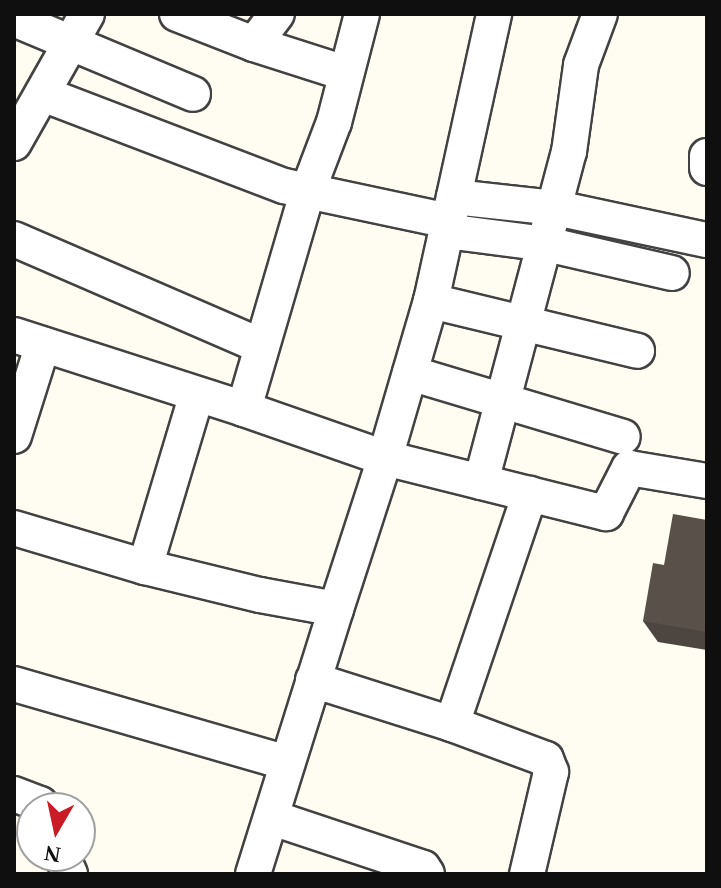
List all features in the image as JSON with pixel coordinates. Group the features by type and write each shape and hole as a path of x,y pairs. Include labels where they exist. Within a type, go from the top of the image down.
{"street":[{"path":"177,14 254,44 345,73"},
{"path":"254,44 277,14"},
{"path":"244,409 307,193 334,122 362,14"},
{"path":"253,874 385,458 431,301 494,14"},
{"path":"481,482 556,208 569,152 581,65 600,14"},
{"path":"28,20 80,28 193,94"},
{"path":"14,143 80,28"},
{"path":"43,94 307,193 450,216 546,244 672,273"},
{"path":"707,156 707,168"},
{"path":"450,216 556,208 707,240"},
{"path":"14,239 261,346"},
{"path":"431,301 637,351"},
{"path":"14,436 28,339 385,458 606,513 629,468 707,481"},
{"path":"410,373 623,437"},
{"path":"145,567 196,397"},
{"path":"452,724 530,494"},
{"path":"14,528 145,567 260,595 336,609"},
{"path":"313,680 452,724 546,759 551,764 527,874"},
{"path":"14,684 287,763"},
{"path":"273,818 363,862 423,868 427,874"}],"building":[{"path":"673,514 707,520 707,632 643,621 653,563 664,565"}]}
